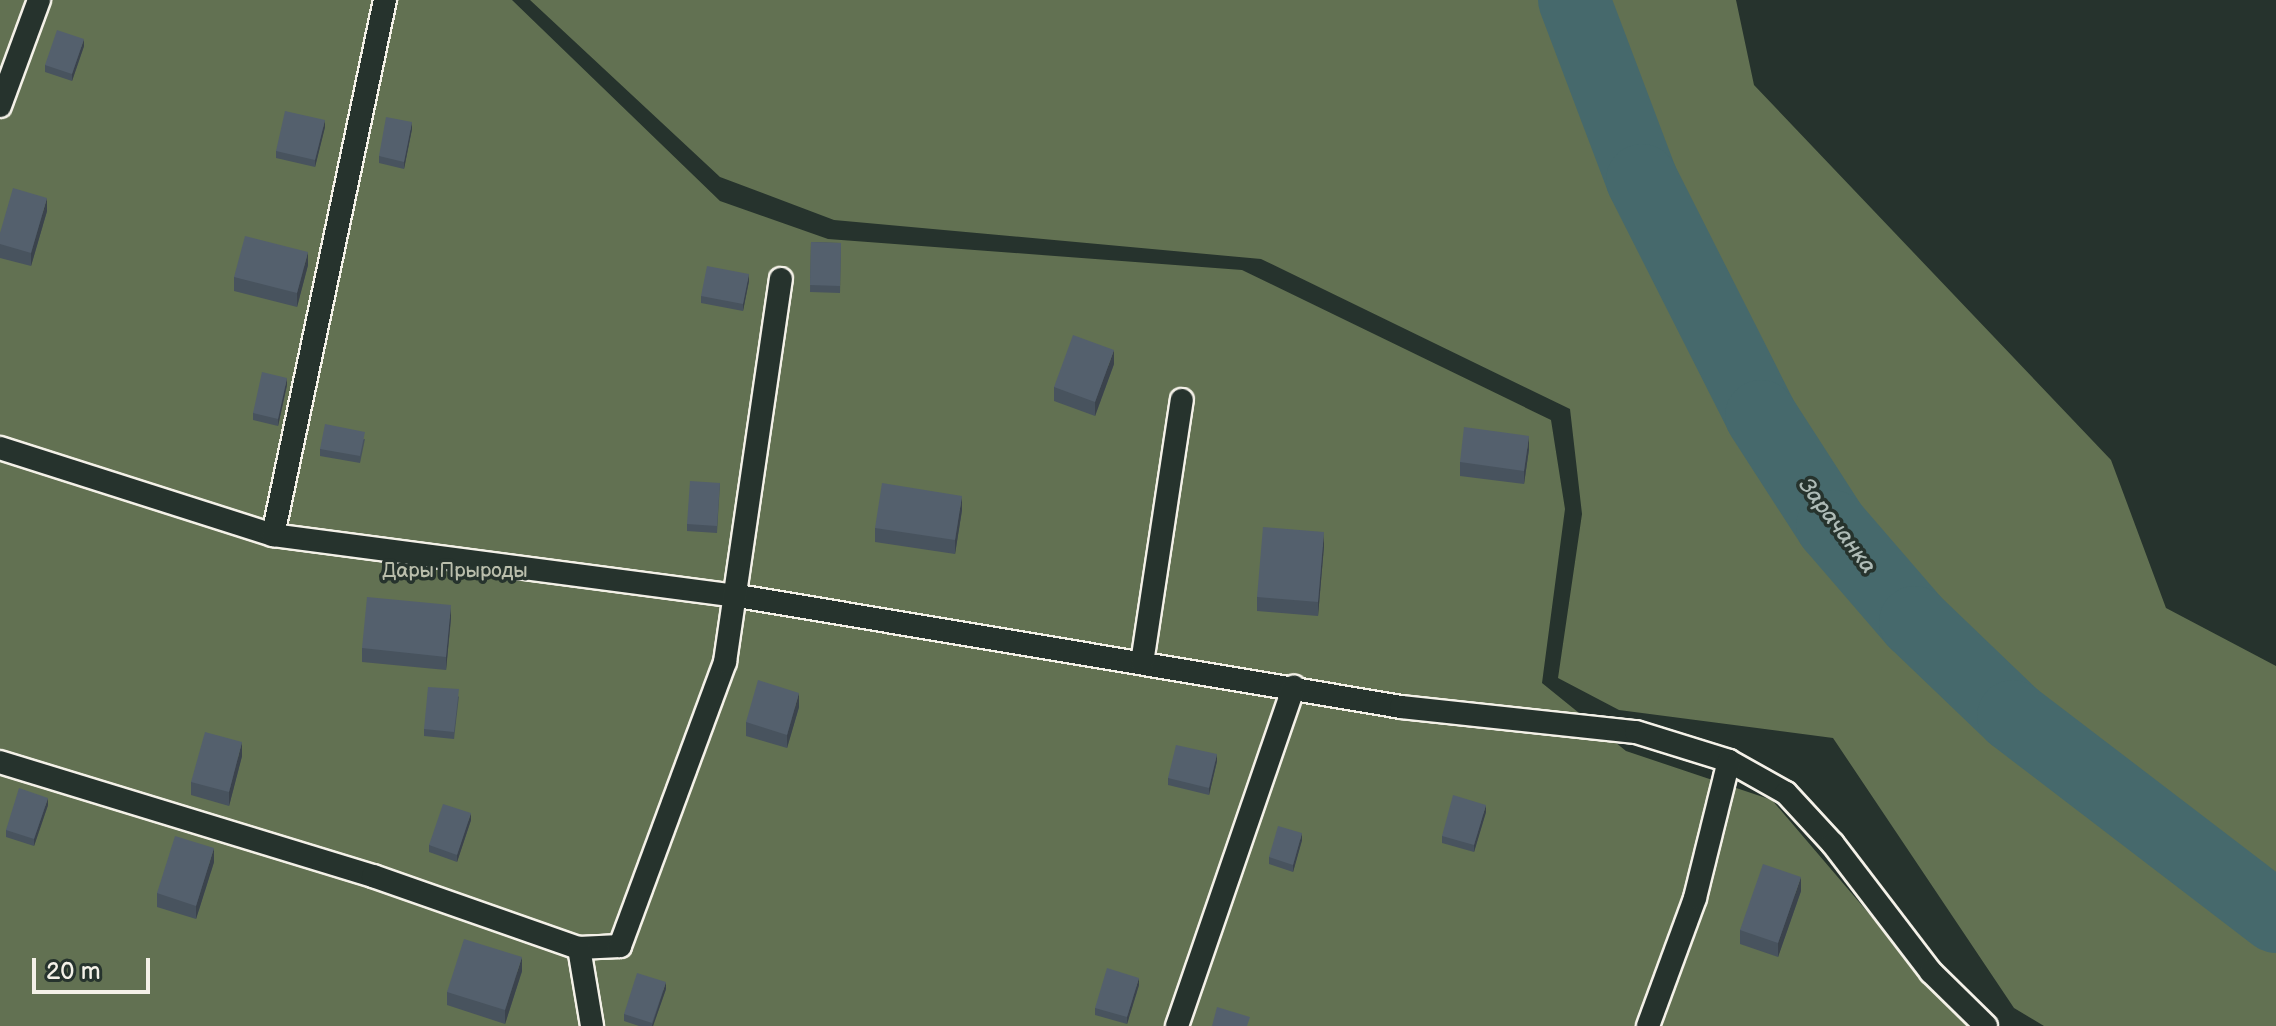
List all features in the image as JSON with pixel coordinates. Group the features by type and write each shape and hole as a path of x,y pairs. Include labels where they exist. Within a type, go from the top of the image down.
{"lane":[{"path":"0,106 39,0"},
{"path":"273,535 385,0"},
{"path":"0,762 373,876 579,948 620,946 725,662 738,596 781,279"},
{"path":"1142,663 1182,400"},
{"path":"0,448 273,535 738,596 1401,707 1636,732 1729,761 1786,793 1833,844 1931,972 1986,1026"},
{"path":"1177,1026 1294,687"},
{"path":"1648,1026 1695,898 1729,761"},
{"path":"579,948 592,1026"}],"green space":[{"name":"Дары Прыроды","path":"0,0 512,0 720,201 828,239 1242,270 1551,420 1565,509 1542,683 1626,751 1772,800 1929,984 1990,1026 0,1026"},
{"path":"530,0 1736,0 1754,85 2111,460 2166,608 2276,666 2276,1026 2044,1026 2014,1008 1833,738 1619,710 1558,678 1582,514 1570,409 1261,259 834,220 720,177"}],"building":[{"path":"57,30 84,39 72,74 45,65"},
{"path":"285,111 325,120 315,160 276,151"},
{"path":"386,117 412,122 404,162 379,156"},
{"path":"13,188 47,198 31,253 0,244 0,233"},
{"path":"245,236 308,252 297,293 234,277"},
{"path":"811,242 841,243 840,286 810,285"},
{"path":"707,266 749,274 743,304 701,296"},
{"path":"1073,335 1114,350 1095,402 1054,387"},
{"path":"262,372 287,378 278,419 253,413"},
{"path":"325,424 365,432 360,456 320,449"},
{"path":"1464,427 1529,436 1524,471 1460,462"},
{"path":"690,481 720,483 717,526 687,524"},
{"path":"882,483 962,496 955,540 875,528"},
{"path":"1263,527 1324,532 1318,602 1257,597"},
{"path":"367,597 451,605 446,657 362,648"},
{"path":"758,680 799,693 787,735 746,722"},
{"path":"428,687 459,689 454,732 424,729"},
{"path":"205,732 242,742 229,792 191,782"},
{"path":"1176,745 1217,754 1209,788 1168,778"},
{"path":"19,788 48,798 34,839 6,830"},
{"path":"1453,795 1486,805 1474,845 1442,836"},
{"path":"443,804 471,813 457,855 429,845"},
{"path":"1278,826 1302,833 1293,865 1269,857"},
{"path":"175,836 214,848 196,906 157,893"},
{"path":"1763,864 1801,877 1778,943 1740,930"},
{"path":"464,939 522,957 505,1010 447,992"},
{"path":"1107,968 1139,978 1127,1017 1095,1008"},
{"path":"637,973 666,982 652,1023 624,1014"},
{"path":"1217,1007 1250,1017 1247,1026 1212,1026"}],"waterway":[{"name":"Зарачанка","path":"1574,0 1642,180 1761,416 1832,526 1915,622 2013,716 2276,917"}]}
